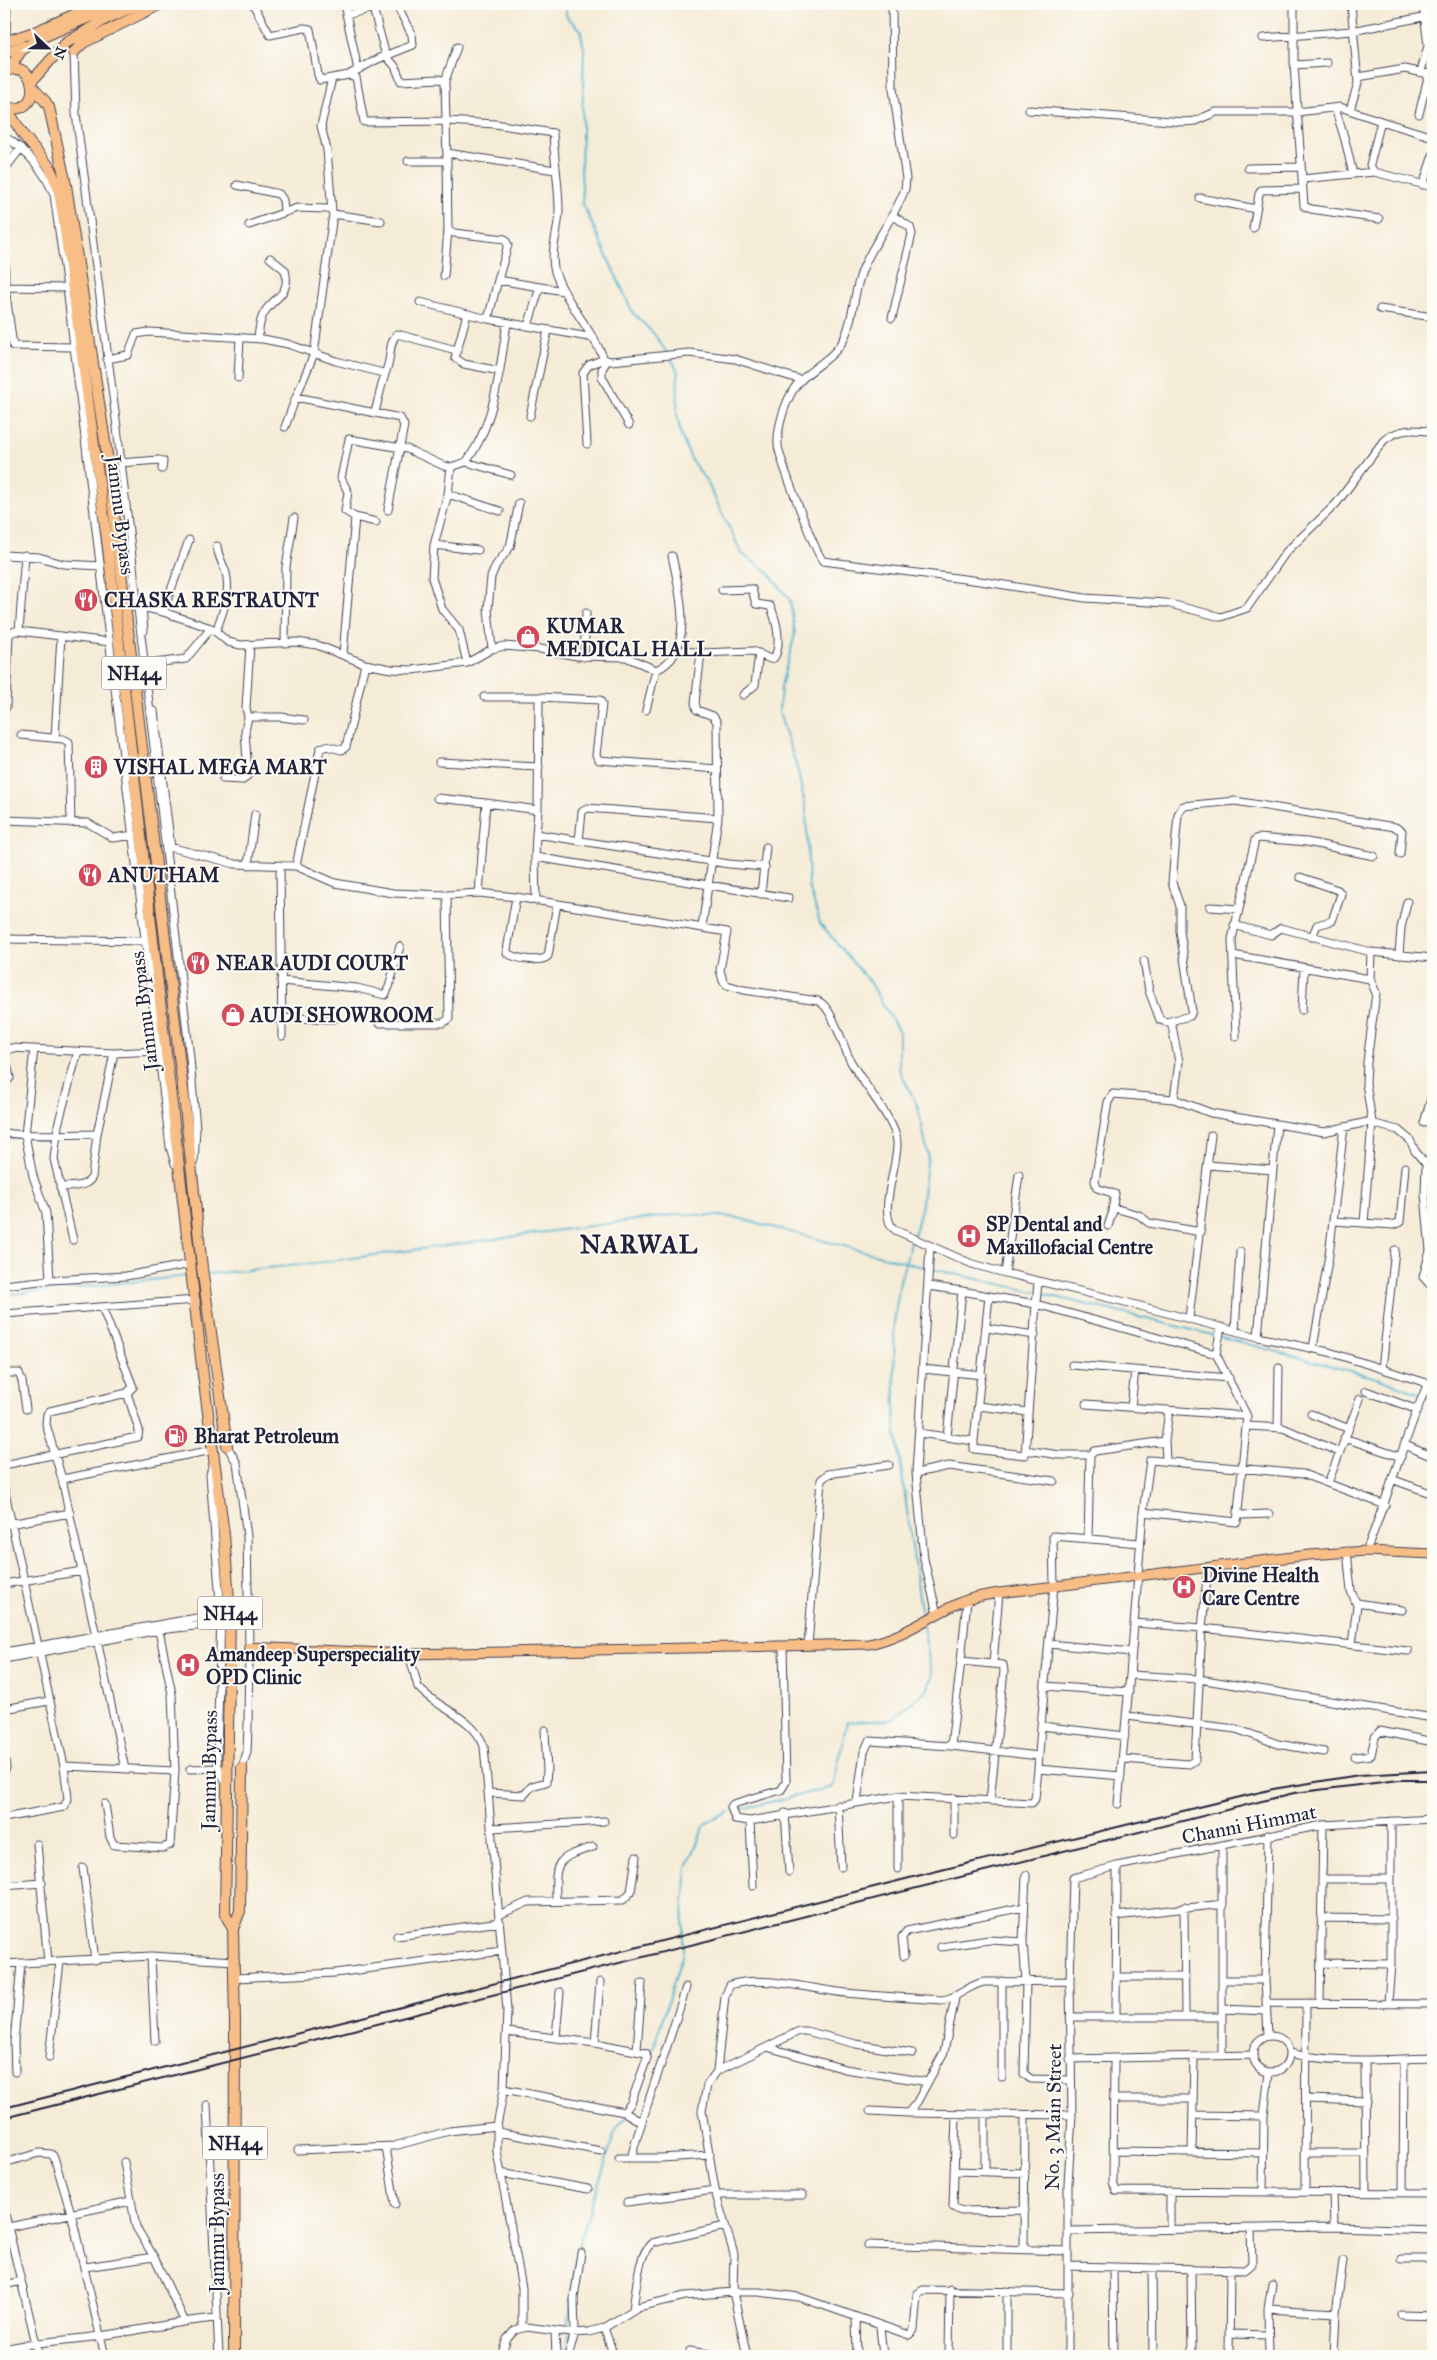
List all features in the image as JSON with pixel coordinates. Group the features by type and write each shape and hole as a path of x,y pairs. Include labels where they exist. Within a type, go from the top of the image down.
{"highway":[{"path":"4,41 37,31 98,4"},
{"path":"4,53 27,45 120,4"},
{"path":"32,85 66,43 106,19 139,4"},
{"path":"74,52 83,43 161,4"},
{"path":"5,71 27,45"},
{"name":"NH44","path":"4,106 18,108 24,105 29,101 32,85 21,71 5,71"},
{"name":"Jammu Bypass","path":"32,85 48,107 66,185 107,455 134,607 202,1268 227,1446"},
{"name":"Jammu Bypass","path":"4,106 24,136 49,166 58,187 107,540 213,1455 222,1516 227,1786 225,1914 233,1929"},
{"name":"Jammu Bypass","path":"234,2356 235,1961 233,1929 240,1910 242,1768"}],"main road":[{"path":"250,1647 409,1654 869,1644 918,1627 937,1614 967,1600 999,1593 1347,1551 1433,1554"}],"street":[{"path":"5,71 4,41 7,4"},
{"path":"253,4 270,35 304,28 310,29 319,78 322,80 349,74 410,47 414,43 412,35 396,4"},
{"path":"344,4 358,70"},
{"path":"892,4 893,89 906,179 901,200 861,272 850,321 841,344 801,380 785,408 778,444 782,463 824,562 980,581 1085,598 1166,603 1221,617 1247,608 1286,552 1336,504 1384,440 1401,430 1433,432"},
{"path":"1294,4 1294,65 1304,206 1380,219"},
{"path":"1350,110 1358,77 1351,4"},
{"path":"1419,114 1428,73 1428,46 1423,4"},
{"path":"346,14 373,8 386,56 395,66 402,81 439,79 445,81"},
{"path":"1263,38 1352,30 1433,15"},
{"path":"444,276 448,230 445,81 457,47"},
{"path":"74,52 76,114 120,463 134,607 155,734"},
{"path":"1294,65 1327,63"},
{"path":"1358,77 1398,70 1428,73"},
{"path":"349,74 353,75 357,80 364,122 447,120 495,124 553,133 559,211 554,264 564,291 606,360"},
{"path":"284,427 314,354 333,213 327,150 321,126 332,78"},
{"path":"1334,108 1347,146 1353,174"},
{"path":"1029,110 1184,122 1194,121 1216,112 1297,112 1334,108 1350,110 1433,138"},
{"path":"1374,172 1370,165 1381,121"},
{"path":"4,136 21,148 35,162 49,182 54,195 134,835 170,1147 182,1183"},
{"path":"4,170 21,148"},
{"path":"447,153 555,170"},
{"path":"1423,185 1433,155"},
{"path":"408,161 447,161"},
{"path":"1248,168 1301,167"},
{"path":"1302,179 1374,172 1433,187"},
{"path":"237,185 279,194 283,200 284,211"},
{"path":"1253,228 1261,190 1302,189"},
{"path":"1200,198 1256,210"},
{"path":"249,225 284,211 303,208 381,221"},
{"path":"892,215 910,227 912,234 892,318"},
{"path":"4,218 5,286 12,346 74,348"},
{"path":"448,230 454,233 505,239 508,245 488,319"},
{"path":"258,339 263,314 282,294 286,280 285,270 270,258"},
{"path":"498,280 564,291"},
{"path":"5,286 67,288"},
{"path":"528,326 540,287"},
{"path":"420,302 488,319 594,338"},
{"path":"1380,309 1433,318"},
{"path":"466,314 455,356 458,361 500,371"},
{"path":"466,462 485,425 500,371 508,322"},
{"path":"530,416 548,330"},
{"path":"107,359 128,356 136,334 142,332 258,339 288,344 314,354 383,373"},
{"path":"375,413 383,373 387,366 392,341 397,334 456,350"},
{"path":"238,378 240,338"},
{"path":"587,444 583,373 589,365 606,360 689,353 735,360 801,380"},
{"path":"606,360 602,369 602,377 629,425"},
{"path":"296,397 396,417 403,421 400,448 388,510"},
{"path":"376,522 355,518 345,511 348,492 341,478 347,441 350,438 379,446 414,451 451,467 466,462 511,475"},
{"path":"120,463 161,460 162,468"},
{"path":"451,467 448,494 434,545 434,587 442,609 459,630 467,664"},
{"path":"448,494 500,511"},
{"path":"492,649 488,609 489,586 496,565 509,550 519,503"},
{"path":"285,643 286,566 294,518"},
{"path":"343,654 355,518"},
{"path":"164,612 189,540"},
{"path":"434,545 478,550"},
{"path":"147,664 186,659 213,630 225,605 227,590 225,571 218,556 217,546"},
{"path":"4,555 39,556 63,564 101,566"},
{"path":"19,631 26,556"},
{"path":"646,710 656,670 677,650 682,609 672,556"},
{"path":"677,650 701,653 753,651 772,660 778,650 777,630 771,609 768,606 756,604 752,589 722,590"},
{"path":"134,607 164,612 213,630 228,642 250,645 285,643 318,645 365,664 391,669 412,670 467,664 492,649 504,646 540,649 584,657 626,657 656,670"},
{"path":"134,607 147,664 169,847 196,1129 193,1184"},
{"path":"584,657 586,613"},
{"path":"4,707 6,707 6,646 9,634 19,631 110,642"},
{"path":"54,738 61,636"},
{"path":"223,779 243,780 248,775 245,731 248,717 246,708 250,645"},
{"path":"701,653 695,703 698,710 713,716 717,722 718,818 710,885 702,927"},
{"path":"743,695 755,685 759,653"},
{"path":"296,866 320,749 326,746 342,750 346,747 365,664"},
{"path":"484,697 600,700 602,704 596,755 599,760 717,769"},
{"path":"536,901 535,857 538,810 539,697"},
{"path":"248,717 304,720"},
{"path":"21,736 63,738 68,742 72,823"},
{"path":"439,762 539,767"},
{"path":"437,798 538,810"},
{"path":"1144,961 1149,991 1158,1017 1162,1022 1192,1014 1180,931 1180,906 1172,883 1178,814 1183,806 1235,801 1395,827 1402,831 1403,835 1400,854"},
{"path":"479,893 486,803"},
{"path":"579,841 582,812 587,808 718,818"},
{"path":"248,865 255,814"},
{"path":"4,820 94,825 114,838 134,835"},
{"path":"536,834 713,862 765,867"},
{"path":"1236,1038 1232,939 1255,840 1258,838 1307,842 1374,856"},
{"path":"169,847 228,862 248,865 296,866 335,883 393,892 447,895 479,893 516,897 726,932 720,970 723,981 727,985 744,990 818,1001 827,1007 851,1062 895,1132 897,1147 888,1200 889,1218 892,1228 909,1238 972,1264 1004,1273 1036,1293 1216,1354"},
{"path":"761,894 766,847"},
{"path":"535,857 789,898"},
{"path":"280,865 282,1036"},
{"path":"1300,877 1338,890 1341,894 1334,919 1331,922 1317,925 1312,937"},
{"path":"379,1023 443,1023 449,1019 447,895"},
{"path":"516,897 507,950 508,954 515,956 541,960 548,956 557,904"},
{"path":"1399,955 1401,928 1407,902"},
{"path":"1210,907 1239,908"},
{"path":"1234,925 1271,935 1281,928 1371,952 1433,958"},
{"path":"4,940 146,941"},
{"path":"281,982 357,988 385,995 400,946"},
{"path":"1364,1223 1372,1122 1366,1082 1376,993 1370,979 1371,952"},
{"path":"1234,956 1370,979"},
{"path":"1302,1010 1304,968"},
{"path":"282,1018 334,1019"},
{"path":"1171,1021 1179,1062 1174,1099"},
{"path":"4,1084 10,1078 5,1055 6,1047 114,1053 158,1051"},
{"path":"34,1049 25,1134 33,1176 46,1213 50,1280"},
{"path":"73,1240 54,1166 56,1133 78,1051"},
{"path":"60,1187 81,1186 91,1180 97,1134 114,1053"},
{"path":"1424,1123 1433,1092"},
{"path":"1108,1226 1115,1194 1097,1188 1094,1184 1110,1096 1116,1094 1174,1099 1212,1113 1324,1132 1372,1122 1403,1134 1430,1166 1425,1194 1430,1251 1423,1277 1433,1288"},
{"path":"1258,1337 1277,1124"},
{"path":"1313,1348 1333,1221 1344,1127"},
{"path":"4,1132 12,1135 97,1134"},
{"path":"1189,1318 1201,1232 1211,1135"},
{"path":"1208,1165 1272,1170"},
{"path":"1333,1221 1393,1225 1400,1222 1405,1167"},
{"path":"1004,1273 1019,1175"},
{"path":"1112,1210 1116,1208 1139,1215 1146,1222 1161,1227 1201,1232"},
{"path":"930,1247 916,1473 924,1559 937,1614"},
{"path":"1382,1369 1395,1250"},
{"path":"1235,1331 1240,1252"},
{"path":"4,1286 50,1280 126,1276 191,1266"},
{"path":"928,1286 988,1296 1036,1293 1189,1318 1258,1337 1313,1348 1382,1369 1429,1386 1418,1410 1385,1505 1366,1551"},
{"path":"947,1437 962,1291"},
{"path":"988,1296 987,1328 974,1449 1025,1455 1035,1335 1036,1293"},
{"path":"4,1314 195,1299"},
{"path":"102,1307 132,1384 132,1390 127,1393 50,1411 47,1414 46,1424 70,1513 125,1769"},
{"path":"1143,1512 1237,1522 1247,1416 1216,1354 1221,1327"},
{"path":"987,1328 1035,1335"},
{"path":"1072,1365 1229,1378"},
{"path":"1278,1428 1280,1368"},
{"path":"923,1369 982,1375"},
{"path":"1131,1407 1135,1370"},
{"path":"4,1373 19,1373 26,1409"},
{"path":"1366,1391 1418,1410"},
{"path":"4,1465 138,1437 139,1430 127,1393"},
{"path":"1328,1483 1347,1428 1360,1399"},
{"path":"1086,1404 1247,1416"},
{"path":"978,1406 1028,1412"},
{"path":"1166,1461 1165,1441 1169,1410"},
{"path":"1311,1414 1347,1428"},
{"path":"1247,1426 1278,1428 1339,1452"},
{"path":"919,1433 974,1441"},
{"path":"1344,1438 1401,1457"},
{"path":"1025,1450 1060,1455 1090,1455 1095,1451 1165,1441"},
{"path":"1405,1445 1433,1457"},
{"path":"227,1446 237,1463 245,1519 250,1647 247,1752 242,1768"},
{"path":"62,1480 213,1455"},
{"path":"1088,1539 1090,1455"},
{"path":"1118,1804 1128,1716 1140,1543 1150,1460 1303,1474 1385,1505"},
{"path":"808,1646 821,1480 828,1474 889,1465"},
{"path":"916,1473 949,1466 1054,1481"},
{"path":"1394,1480 1433,1494"},
{"path":"4,1488 8,1524 23,1580 50,1701 64,1766 68,1799 64,1807 4,1818"},
{"path":"1238,1512 1241,1515 1269,1514"},
{"path":"8,1524 70,1513"},
{"path":"783,1646 786,1782 781,1790 733,1804 731,1807 737,1820 750,1821 785,1813 898,1796 1029,1803 1034,1801 1038,1769 1054,1585 1053,1536 1140,1543"},
{"path":"1347,1551 1351,1591 1357,1603 1352,1646"},
{"path":"1123,1760 1193,1763 1196,1756 1202,1628 1208,1567"},
{"path":"4,1584 82,1571"},
{"path":"993,1663 999,1593"},
{"path":"952,1746 967,1600"},
{"path":"1357,1603 1402,1610"},
{"path":"225,1613 221,1623 217,1755 219,1768 227,1786"},
{"path":"4,1652 38,1649 97,1639 225,1613"},
{"path":"158,1628 221,1623"},
{"path":"1134,1623 1202,1628 1408,1651"},
{"path":"105,1804 110,1837 114,1845 167,1848 171,1841 175,1771 172,1694 158,1628"},
{"path":"1049,1644 1132,1652"},
{"path":"4,1659 38,1649"},
{"path":"409,1654 418,1687 465,1720 481,1737 484,1746 493,1828 507,2032 504,2089 498,2129 500,2173 522,2288 522,2328"},
{"path":"961,1661 1003,1665 1004,1671 990,1801"},
{"path":"1130,1675 1199,1679 1433,1718"},
{"path":"1045,1686 1129,1692"},
{"path":"4,1709 50,1701"},
{"path":"1128,1716 1236,1729 1278,1744 1324,1752"},
{"path":"1041,1726 1125,1736"},
{"path":"489,1793 524,1795 532,1786 546,1782 545,1730"},
{"path":"1355,1757 1371,1755 1376,1735 1380,1731 1433,1742"},
{"path":"857,1802 864,1752 868,1741 952,1746 1038,1756"},
{"path":"4,1754 6,1768 4,1772"},
{"path":"64,1766 175,1771"},
{"path":"190,1769 219,1768"},
{"path":"1038,1769 1121,1776"},
{"path":"898,1796 898,1869"},
{"path":"954,1798 954,1836"},
{"path":"838,1805 840,1867"},
{"path":"785,1813 789,1872"},
{"name":"Channi Himmat","path":"1073,1878 1117,1866 1268,1835 1323,1826 1433,1819"},
{"path":"493,1828 604,1821"},
{"path":"750,1821 753,1886"},
{"path":"1388,2003 1392,1919 1391,1821"},
{"path":"1320,2004 1323,1826"},
{"path":"1268,1835 1265,1980 1268,2035"},
{"path":"37,1844 48,1962"},
{"path":"1222,1845 1222,2056"},
{"path":"556,1900 556,1879 560,1862 568,1855 594,1847"},
{"path":"397,1936 500,1918 528,1902 556,1900 603,1901 628,1898 634,1880 636,1857"},
{"path":"1116,2018 1117,1866"},
{"path":"83,1868 95,1960"},
{"path":"1026,1875 1023,1942 1026,1981 1025,2076 1031,2079 1071,2080"},
{"name":"No. 3 Main Street","path":"1068,2356 1069,2266 1067,2251 1072,2115 1070,1982 1073,1878"},
{"path":"1322,1878 1391,1879"},
{"path":"4,1886 42,1883"},
{"path":"1116,1916 1223,1904"},
{"path":"904,1956 902,1937 907,1931 1024,1907"},
{"path":"1184,1908 1185,2016"},
{"path":"1321,1918 1392,1919"},
{"path":"941,1947 989,1940 1023,1942"},
{"path":"235,1978 335,1973 502,1951"},
{"path":"150,1956 155,2041"},
{"path":"4,1964 150,1956 235,1961"},
{"path":"49,2057 60,1962"},
{"path":"1321,1963 1391,1964"},
{"path":"15,2072 14,2042 21,1964"},
{"path":"1117,1978 1185,1977"},
{"path":"1223,1980 1265,1980"},
{"path":"717,2071 725,1996 730,1986 735,1984 766,1983 844,1993 942,2000 955,1998 978,1983 1002,1981 1070,1982"},
{"path":"1002,1981 1002,2076"},
{"path":"595,2043 600,1982"},
{"path":"636,2050 642,1983"},
{"path":"631,2158 638,2120 670,2042 686,1987"},
{"path":"556,2037 560,1992"},
{"path":"908,2113 944,2052 955,1998"},
{"path":"1266,2003 1433,2004"},
{"path":"1305,2192 1306,2003"},
{"path":"1222,2009 1266,2011"},
{"path":"1070,2016 1116,2018 1222,2017"},
{"path":"747,2356 733,2292 734,2254 715,2193 702,2111 707,2085 717,2071 799,2031 806,2031 856,2044 912,2053"},
{"path":"507,2032 556,2037 646,2053 648,2056 626,2112"},
{"path":"1268,2035 1278,2036 1286,2043 1289,2053 1287,2063 1279,2070 1269,2072 1259,2068 1252,2055 1258,2040 1268,2035"},
{"path":"767,2047 845,2069 928,2082"},
{"path":"1289,2053 1306,2057 1365,2060 1433,2058"},
{"path":"1070,2059 1252,2055"},
{"path":"1192,2150 1194,2057"},
{"path":"1114,2059 1113,2182 1116,2191 1264,2190 1433,2193"},
{"path":"1403,2192 1404,2059"},
{"path":"1365,2060 1366,2192"},
{"path":"1264,2190 1264,2116 1269,2072"},
{"path":"504,2089 626,2112 638,2120"},
{"path":"1115,2099 1192,2100"},
{"path":"1306,2099 1366,2101"},
{"path":"207,2105 219,2356"},
{"path":"870,2111 1072,2115"},
{"path":"956,2114 952,2204 955,2209 1025,2210"},
{"path":"985,2170 986,2114"},
{"path":"1024,2248 1025,2115"},
{"path":"1193,2115 1264,2116"},
{"path":"298,2150 386,2147 401,2145 449,2131 498,2129 601,2151"},
{"path":"386,2147 395,2204"},
{"path":"1114,2151 1192,2150 1264,2153"},
{"path":"4,2163 40,2153 51,2154 57,2164 85,2267 105,2356"},
{"path":"1305,2153 1365,2153"},
{"path":"619,2158 710,2155"},
{"path":"124,2162 139,2236 154,2257 184,2320"},
{"path":"954,2171 985,2170 1025,2173"},
{"path":"500,2173 588,2189"},
{"path":"1170,2191 1170,2229"},
{"path":"1333,2192 1334,2228"},
{"path":"626,2202 715,2193 803,2195"},
{"path":"6,2228 131,2201"},
{"path":"4,2210 6,2228 39,2356"},
{"path":"633,2309 642,2258 647,2246 652,2243 725,2226"},
{"path":"1068,2231 1334,2228 1433,2230"},
{"path":"1069,2266 1246,2270 1252,2264 1252,2230"},
{"path":"868,2245 1024,2248 1067,2251"},
{"path":"568,2356 573,2333 574,2298 582,2253"},
{"path":"85,2267 154,2257"},
{"path":"1402,2259 1433,2259"},
{"path":"1334,2356 1336,2313 1343,2260"},
{"path":"1113,2267 1114,2356"},
{"path":"1152,2269 1153,2356"},
{"path":"1191,2269 1192,2356"},
{"path":"1228,2356 1230,2269"},
{"path":"4,2285 21,2281"},
{"path":"1269,2356 1268,2309 1272,2284"},
{"path":"502,2356 506,2339 515,2330 522,2328 573,2333 596,2331 604,2328 633,2309 685,2296 733,2292 790,2296 906,2335 911,2334 914,2330 916,2298 920,2291 950,2289 1069,2293"},
{"path":"949,2356 950,2289"},
{"path":"1007,2291 1007,2356"},
{"path":"1268,2309 1336,2313"},
{"path":"1402,2315 1433,2316"},
{"path":"4,2349 36,2342 99,2336 184,2320 217,2318"},
{"path":"856,2318 857,2356"},
{"path":"880,2327 883,2356"},
{"path":"604,2328 614,2356 622,2356"},
{"path":"556,2356 557,2331"},
{"path":"1229,2334 1268,2335"},
{"path":"690,2351 722,2356"}],"waterway":[{"path":"566,4 566,16 580,29 584,49 581,171 583,204 633,313 654,334 668,354"},
{"path":"671,358 678,372 677,413 681,436 692,461 707,482 742,554 767,571 790,600 795,634 781,686 779,712 797,768 806,809 809,886 820,923 872,985 899,1032 899,1069 918,1107 928,1155 921,1210 914,1235"},
{"path":"208,1274 308,1264 680,1214 734,1217 927,1268"},
{"path":"912,1240 900,1281 894,1322 895,1424 922,1618"},
{"path":"932,1269 1035,1292"},
{"path":"4,1295 188,1276"},
{"path":"1039,1293 1217,1336"},
{"path":"1221,1337 1377,1378 1421,1394"},
{"path":"1426,1396 1433,1399"},
{"path":"734,1811 833,1787 847,1722 891,1720 927,1690 932,1676 923,1626"},
{"path":"629,2113 636,2104 683,1953 683,1914 687,1868 705,1824 729,1812"},
{"path":"566,2351 576,2254 616,2129 626,2117"}],"railway":[{"path":"4,2108 933,1872 1273,1789 1359,1775 1433,1771"},
{"path":"4,2118 1294,1793 1399,1780 1433,1780"}],"place":[{"name":"CHASKA RESTRAUNT","path":"86,600"},
{"name":"KUMAR MEDICAL HALL","path":"528,637"},
{"name":"VISHAL MEGA MART","path":"96,767"},
{"name":"ANUTHAM","path":"90,875"},
{"name":"NEAR AUDI COURT","path":"198,963"},
{"name":"AUDI SHOWROOM","path":"233,1015"},
{"name":"SP Dental and Maxillofacial Centre","path":"969,1236"},
{"name":"Bharat Petroleum","path":"176,1436"},
{"name":"Divine Health Care Centre","path":"1184,1587"},
{"name":"Amandeep Superspeciality OPD Clinic","path":"188,1665"}],"district":[{"name":"NARWAL","path":"639,1244"}]}
